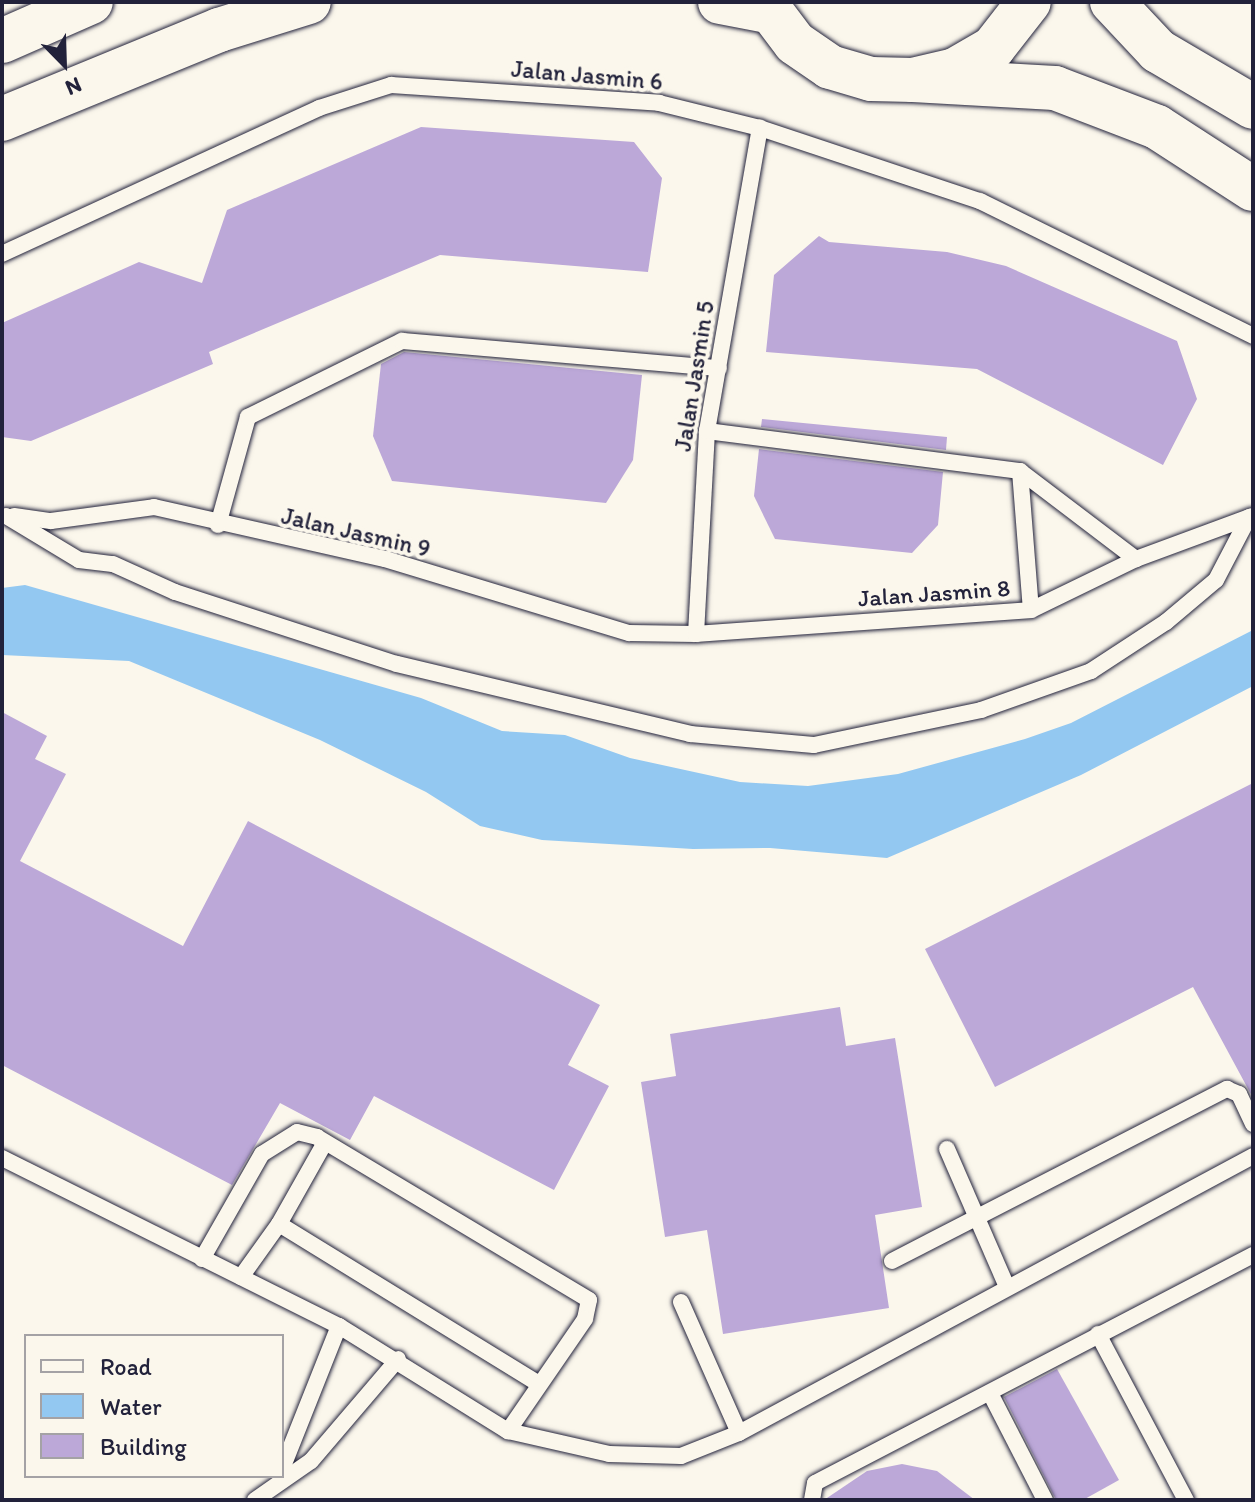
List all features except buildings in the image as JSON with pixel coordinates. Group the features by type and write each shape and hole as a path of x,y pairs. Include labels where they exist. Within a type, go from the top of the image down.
{"main road":[{"path":"2,41 91,2"},
{"path":"2,119 219,30 309,2"},
{"path":"720,2 766,6 795,43 830,67 871,79 1055,88 1157,127 1253,189"},
{"path":"913,80 955,70 993,48 1029,2"},
{"path":"1112,2 1158,51 1253,107"}],"lane":[{"name":"Jalan Jasmin 6","path":"2,254 319,108 391,85 659,103 760,128 980,201 1253,336"},
{"name":"Jalan Jasmin 5","path":"696,634 707,431 760,128"},
{"path":"218,525 248,417 402,341 719,368"},
{"path":"707,431 1020,471 1136,559"},
{"path":"1020,471 1031,610"},
{"name":"Jalan Jasmin 9","path":"4,515 51,521 154,507 218,525 385,559 629,633 696,634"},
{"path":"4,515 79,560 113,564 175,592 397,664 690,734 814,745 981,710 1091,671 1166,622 1216,580 1251,516"},
{"name":"Jalan Jasmin 8","path":"696,634 1031,610 1136,559 1251,516"},
{"path":"892,1261 1227,1089 1239,1094 1253,1124"},
{"path":"202,1259 262,1154 297,1132 324,1144 589,1300 585,1319 508,1431"},
{"path":"241,1277 279,1224 324,1144"},
{"path":"947,1149 1007,1287"},
{"path":"2,1158 339,1326 398,1359 508,1431 609,1454 681,1456 739,1433 1253,1156"},
{"path":"279,1224 539,1384"},
{"path":"812,1500 815,1483 1253,1255"},
{"path":"681,1302 739,1433"},
{"path":"284,1464 339,1326"},
{"path":"1098,1334 1186,1500"},
{"path":"284,1474 311,1461 398,1359"},
{"path":"990,1393 1045,1500"},
{"path":"255,1500 277,1478"}],"water":[{"path":"25,585 421,698 502,731 565,735 630,758 740,782 808,786 898,774 1025,739 1071,723 1253,630 1253,686 1081,775 887,858 770,848 693,849 542,840 480,826 426,792 320,740 129,661 2,655 2,588"}]}
